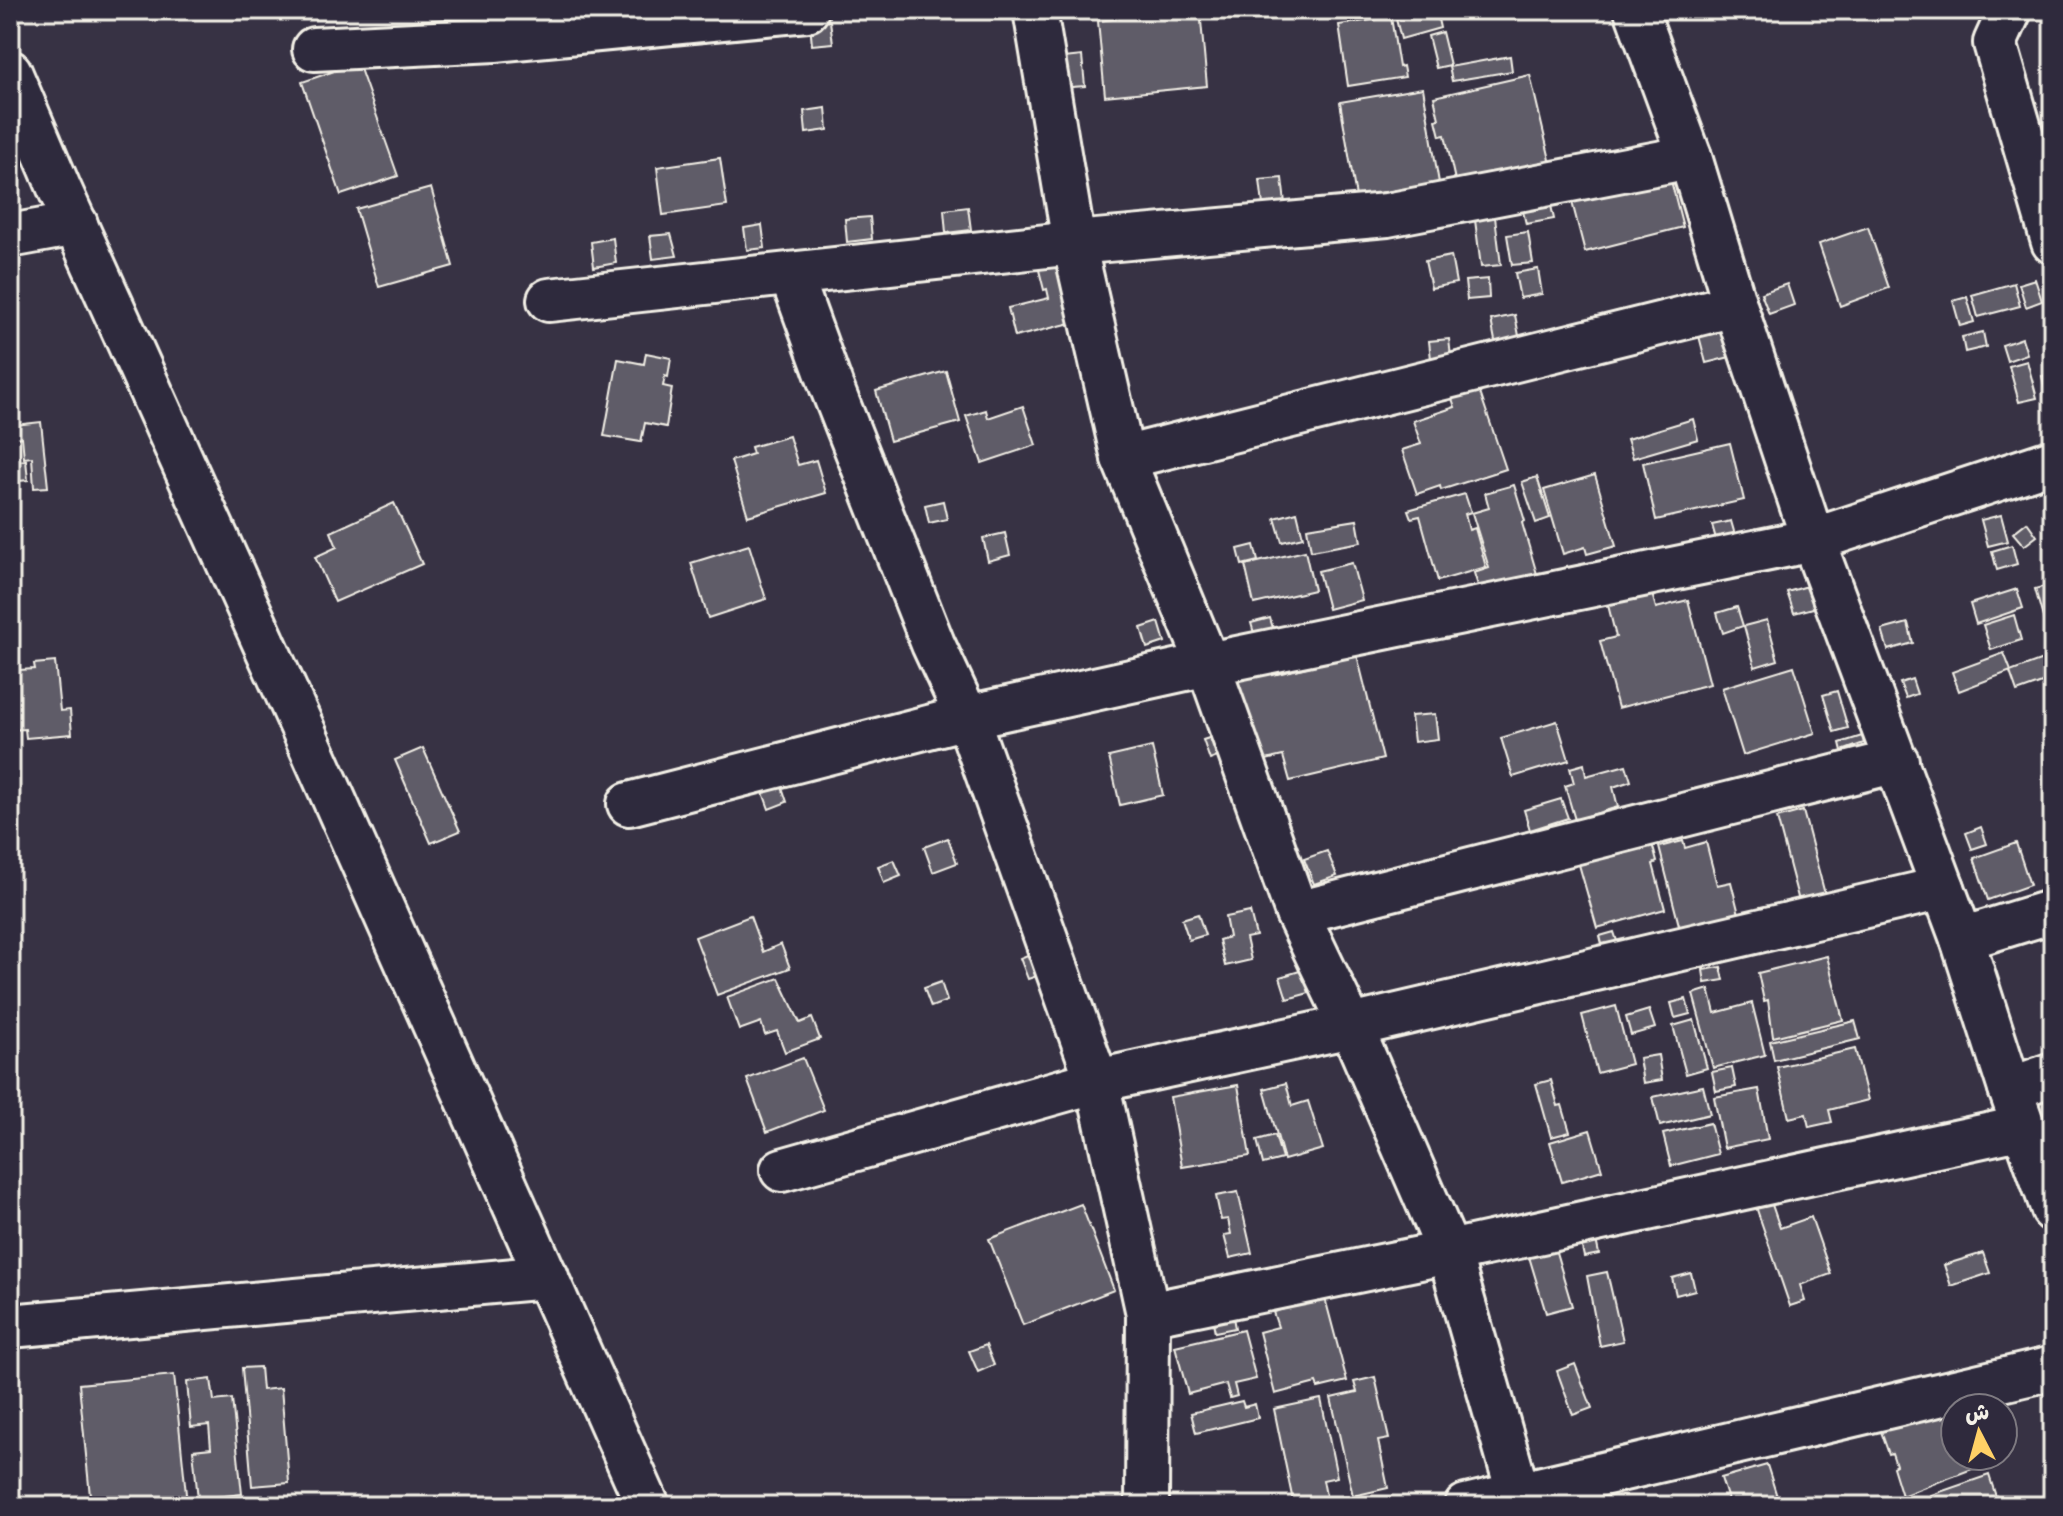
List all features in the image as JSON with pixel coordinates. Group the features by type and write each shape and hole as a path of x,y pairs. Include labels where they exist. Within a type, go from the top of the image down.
{"street":[{"path":"314,49 495,40 807,10"},
{"path":"1035,10 1074,243 1123,458 1208,664 1297,913 1351,1026 1449,1252 1521,1500"},
{"path":"1636,10 1690,157 1735,305 1813,540 1962,939 2053,1210"},
{"path":"2010,10 1995,43 2053,242"},
{"path":"10,72 648,1506"},
{"path":"549,300 1074,243 1387,215 1690,157"},
{"path":"10,236 76,224"},
{"path":"791,275 832,388 928,630 967,717 1097,1081 1148,1314 1147,1506"},
{"path":"1123,458 1735,305"},
{"path":"629,804 967,717 1208,664 1813,540 2053,461"},
{"path":"1297,913 1897,761"},
{"path":"782,1170 1097,1081 1351,1026 1943,888"},
{"path":"1962,939 2053,911"},
{"path":"1148,1314 1449,1252 2017,1108 2053,1074"},
{"path":"10,1326 547,1277"},
{"path":"1466,1506 1521,1500 1781,1430 2053,1368"}],"building":[{"path":"1120,10 1149,10 1149,14 1200,10 1207,86 1105,96 1098,21 1121,18"},
{"path":"1436,10 1440,28 1401,39 1396,19"},
{"path":"1391,17 1399,67 1403,66 1405,77 1348,86 1339,25"},
{"path":"830,21 833,43 812,45 810,24"},
{"path":"1442,32 1450,65 1436,68 1428,36"},
{"path":"1082,56 1085,86 1058,88 1055,59"},
{"path":"1510,56 1512,71 1452,81 1449,67"},
{"path":"358,63 398,176 341,195 302,82"},
{"path":"1530,75 1551,164 1456,185 1445,135 1440,136 1436,120 1439,119 1434,97"},
{"path":"1423,88 1439,183 1356,197 1340,102"},
{"path":"826,108 828,130 806,133 804,111"},
{"path":"720,158 727,206 663,215 657,167"},
{"path":"1670,177 1683,227 1585,252 1572,202"},
{"path":"1282,178 1285,203 1263,205 1260,180"},
{"path":"431,188 453,266 379,287 356,209"},
{"path":"1550,201 1554,219 1526,224 1522,207"},
{"path":"968,207 971,230 946,233 944,210"},
{"path":"870,217 872,239 847,242 845,219"},
{"path":"1495,217 1501,265 1481,267 1475,220"},
{"path":"762,225 765,248 747,250 744,228"},
{"path":"1868,227 1889,288 1840,306 1819,244"},
{"path":"1528,232 1533,263 1512,265 1507,235"},
{"path":"671,234 677,256 653,259 650,236"},
{"path":"613,238 616,263 594,267 591,242"},
{"path":"1451,256 1456,283 1431,288 1425,261"},
{"path":"1060,261 1075,322 1015,337 1008,308 1049,298 1038,266"},
{"path":"1538,269 1542,294 1520,298 1515,273"},
{"path":"1488,279 1489,298 1467,300 1465,281"},
{"path":"2035,279 2042,301 2026,307 2019,284"},
{"path":"2014,283 2020,306 1978,317 1972,295"},
{"path":"1787,284 1794,305 1769,314 1761,293"},
{"path":"1967,297 1974,322 1960,326 1953,301"},
{"path":"1515,315 1520,341 1496,346 1491,320"},
{"path":"1723,329 1730,357 1706,363 1699,336"},
{"path":"1983,332 1986,347 1965,352 1962,337"},
{"path":"2022,338 2027,354 2007,361 2002,345"},
{"path":"1449,339 1451,357 1431,359 1429,341"},
{"path":"646,353 671,358 663,386 672,388 666,427 645,423 641,442 604,436 618,359 644,364"},
{"path":"2027,361 2037,398 2019,402 2009,366"},
{"path":"946,371 960,422 890,441 876,391"},
{"path":"2053,374 2053,393 2046,394 2042,376"},
{"path":"1477,384 1506,469 1441,490 1440,486 1417,494 1402,450 1421,444 1413,421 1455,407 1450,393"},
{"path":"1023,406 1036,445 982,463 966,416 986,410 988,418"},
{"path":"1693,419 1698,439 1633,458 1627,439"},
{"path":"41,422 48,487 34,488 32,457 24,458 22,437 16,438 15,425"},
{"path":"789,436 798,465 816,460 826,493 748,516 731,461 753,454 751,447"},
{"path":"17,443 19,461 26,460 28,480 10,482 10,444"},
{"path":"1730,443 1744,500 1656,520 1643,463"},
{"path":"1595,475 1616,546 1587,554 1585,547 1563,554 1544,490"},
{"path":"1537,477 1550,518 1536,523 1522,482"},
{"path":"1514,485 1537,574 1480,592 1474,573 1489,568 1472,513 1489,508 1485,493"},
{"path":"1465,494 1471,512 1465,514 1469,530 1475,528 1486,567 1438,581 1420,516 1411,518 1408,510"},
{"path":"943,501 947,519 929,523 925,505"},
{"path":"394,503 422,564 335,602 315,557 337,547 331,532"},
{"path":"1297,512 1303,537 1282,542 1275,518"},
{"path":"2001,515 2008,541 1988,546 1981,520"},
{"path":"1357,520 1361,542 1311,551 1307,528"},
{"path":"1731,521 1735,535 1716,539 1712,525"},
{"path":"2027,522 2037,536 2024,546 2013,533"},
{"path":"1005,533 1010,555 988,561 983,538"},
{"path":"749,545 766,599 708,618 691,563"},
{"path":"1254,545 1258,561 1242,565 1238,549"},
{"path":"2012,545 2017,564 1997,570 1992,551"},
{"path":"1305,551 1314,590 1254,604 1245,565"},
{"path":"1352,563 1362,600 1328,609 1318,571"},
{"path":"2053,584 2053,653 2035,589"},
{"path":"1811,585 1817,607 1794,613 1787,592"},
{"path":"2017,589 2023,608 1976,624 1970,604"},
{"path":"1651,590 1656,608 1688,600 1710,684 1618,708 1600,641 1616,637 1607,601"},
{"path":"1737,607 1743,626 1723,633 1717,613"},
{"path":"2014,615 2021,640 1991,650 1983,625"},
{"path":"1270,618 1275,635 1256,640 1251,623"},
{"path":"1767,620 1778,660 1755,667 1744,626"},
{"path":"1159,622 1165,642 1147,648 1141,628"},
{"path":"1908,623 1913,643 1888,650 1882,630"},
{"path":"17,648 19,670 35,669 34,664 55,662 60,711 70,710 72,734 26,738 25,729 10,730 10,649"},
{"path":"2004,653 2011,671 1959,691 1952,672"},
{"path":"1357,655 1383,759 1290,781 1283,756 1257,762 1235,674 1271,665 1273,675"},
{"path":"2051,657 2053,679 2017,692 2010,672"},
{"path":"1794,666 1815,733 1743,755 1722,688"},
{"path":"1912,679 1917,694 1906,698 1900,683"},
{"path":"1837,691 1848,728 1834,732 1823,695"},
{"path":"1435,714 1438,739 1414,742 1411,716"},
{"path":"1557,721 1569,760 1513,777 1501,738"},
{"path":"1218,735 1225,754 1210,760 1203,740"},
{"path":"1862,736 1864,743 1842,751 1840,743"},
{"path":"1152,747 1163,795 1120,805 1109,757"},
{"path":"423,748 460,831 431,843 395,760"},
{"path":"1584,764 1586,776 1626,765 1631,781 1613,787 1618,807 1575,820 1565,786 1574,783 1570,768"},
{"path":"780,781 787,802 769,809 761,787"},
{"path":"1561,799 1568,818 1530,830 1524,810"},
{"path":"1803,811 1826,898 1800,905 1777,818"},
{"path":"1981,827 1987,844 1972,849 1966,833"},
{"path":"948,838 957,863 933,872 924,847"},
{"path":"1651,840 1657,862 1653,864 1665,909 1597,928 1578,861"},
{"path":"1683,841 1685,848 1706,842 1717,885 1731,882 1740,918 1681,933 1659,847"},
{"path":"2016,843 2030,885 1988,900 1974,858"},
{"path":"1327,851 1337,876 1314,884 1304,859"},
{"path":"894,860 901,876 884,883 878,866"},
{"path":"1250,912 1256,936 1246,938 1251,960 1225,966 1219,940 1229,937 1225,917"},
{"path":"1198,914 1205,935 1189,940 1182,919"},
{"path":"750,916 763,952 781,944 790,968 717,995 695,937"},
{"path":"1614,932 1618,944 1603,948 1600,936"},
{"path":"1035,952 1043,974 1028,979 1020,958"},
{"path":"1827,956 1843,1020 1773,1037 1768,1000 1764,1001 1758,973"},
{"path":"1721,967 1724,980 1705,983 1703,970"},
{"path":"1303,970 1309,993 1287,999 1280,977"},
{"path":"779,978 800,1023 812,1018 820,1039 785,1052 777,1031 765,1035 761,1022 739,1030 727,997"},
{"path":"941,982 947,1001 931,1007 924,988"},
{"path":"1709,989 1715,1013 1752,1003 1765,1055 1713,1068 1693,994"},
{"path":"1686,999 1690,1014 1675,1018 1671,1003"},
{"path":"1616,1006 1631,1064 1597,1073 1582,1015"},
{"path":"1649,1010 1655,1028 1631,1035 1626,1017"},
{"path":"1694,1020 1707,1068 1686,1074 1673,1026"},
{"path":"1855,1021 1860,1039 1774,1060 1770,1041"},
{"path":"1855,1049 1868,1100 1829,1110 1832,1122 1809,1127 1806,1114 1789,1118 1777,1067"},
{"path":"1658,1055 1662,1080 1643,1083 1639,1058"},
{"path":"803,1058 824,1110 767,1132 747,1079"},
{"path":"1732,1068 1736,1087 1716,1091 1712,1072"},
{"path":"1551,1080 1570,1132 1551,1137 1536,1084"},
{"path":"1286,1083 1292,1106 1308,1101 1323,1149 1284,1160 1264,1089"},
{"path":"1238,1085 1250,1156 1182,1167 1170,1097"},
{"path":"1703,1086 1710,1114 1660,1126 1653,1097"},
{"path":"1759,1089 1768,1139 1724,1148 1714,1097"},
{"path":"1710,1123 1718,1154 1671,1166 1663,1134"},
{"path":"1590,1130 1602,1170 1562,1182 1550,1142"},
{"path":"1275,1135 1282,1159 1263,1164 1257,1140"},
{"path":"1238,1192 1252,1253 1230,1258 1224,1235 1231,1234 1228,1219 1221,1220 1216,1196"},
{"path":"1769,1196 1780,1228 1811,1217 1831,1274 1800,1285 1805,1301 1790,1306 1754,1201"},
{"path":"1081,1204 1114,1290 1023,1325 989,1239"},
{"path":"1595,1235 1599,1254 1584,1257 1580,1238"},
{"path":"1553,1242 1572,1306 1546,1313 1527,1250"},
{"path":"1983,1253 1990,1273 1951,1286 1944,1265"},
{"path":"1607,1272 1623,1341 1600,1346 1587,1276"},
{"path":"1691,1273 1695,1290 1676,1295 1672,1278"},
{"path":"1325,1298 1347,1381 1318,1388 1316,1383 1275,1394 1259,1332 1278,1327 1273,1312"},
{"path":"1232,1312 1235,1328 1215,1332 1212,1317"},
{"path":"1243,1330 1256,1379 1234,1384 1237,1396 1230,1398 1226,1384 1188,1394 1175,1346"},
{"path":"986,1345 994,1365 978,1372 969,1351"},
{"path":"1575,1364 1592,1408 1573,1415 1557,1371"},
{"path":"260,1367 262,1390 281,1388 289,1483 252,1486 242,1368"},
{"path":"174,1375 187,1504 91,1506 79,1384"},
{"path":"1375,1377 1389,1439 1378,1441 1388,1488 1353,1496 1331,1398 1357,1392 1354,1382"},
{"path":"211,1379 214,1401 232,1399 242,1494 198,1499 193,1450 211,1448 209,1425 191,1427 187,1382"},
{"path":"1321,1399 1337,1477 1323,1480 1328,1506 1312,1506 1311,1503 1294,1506 1274,1409"},
{"path":"1242,1401 1244,1407 1255,1404 1258,1418 1196,1433 1191,1413"},
{"path":"1910,1408 1915,1422 1939,1414 1939,1472 1964,1472 1902,1496 1893,1467 1896,1465 1877,1420"},
{"path":"1767,1465 1780,1506 1730,1506 1721,1478"},
{"path":"1989,1475 1999,1506 1935,1506 1931,1495"}]}
